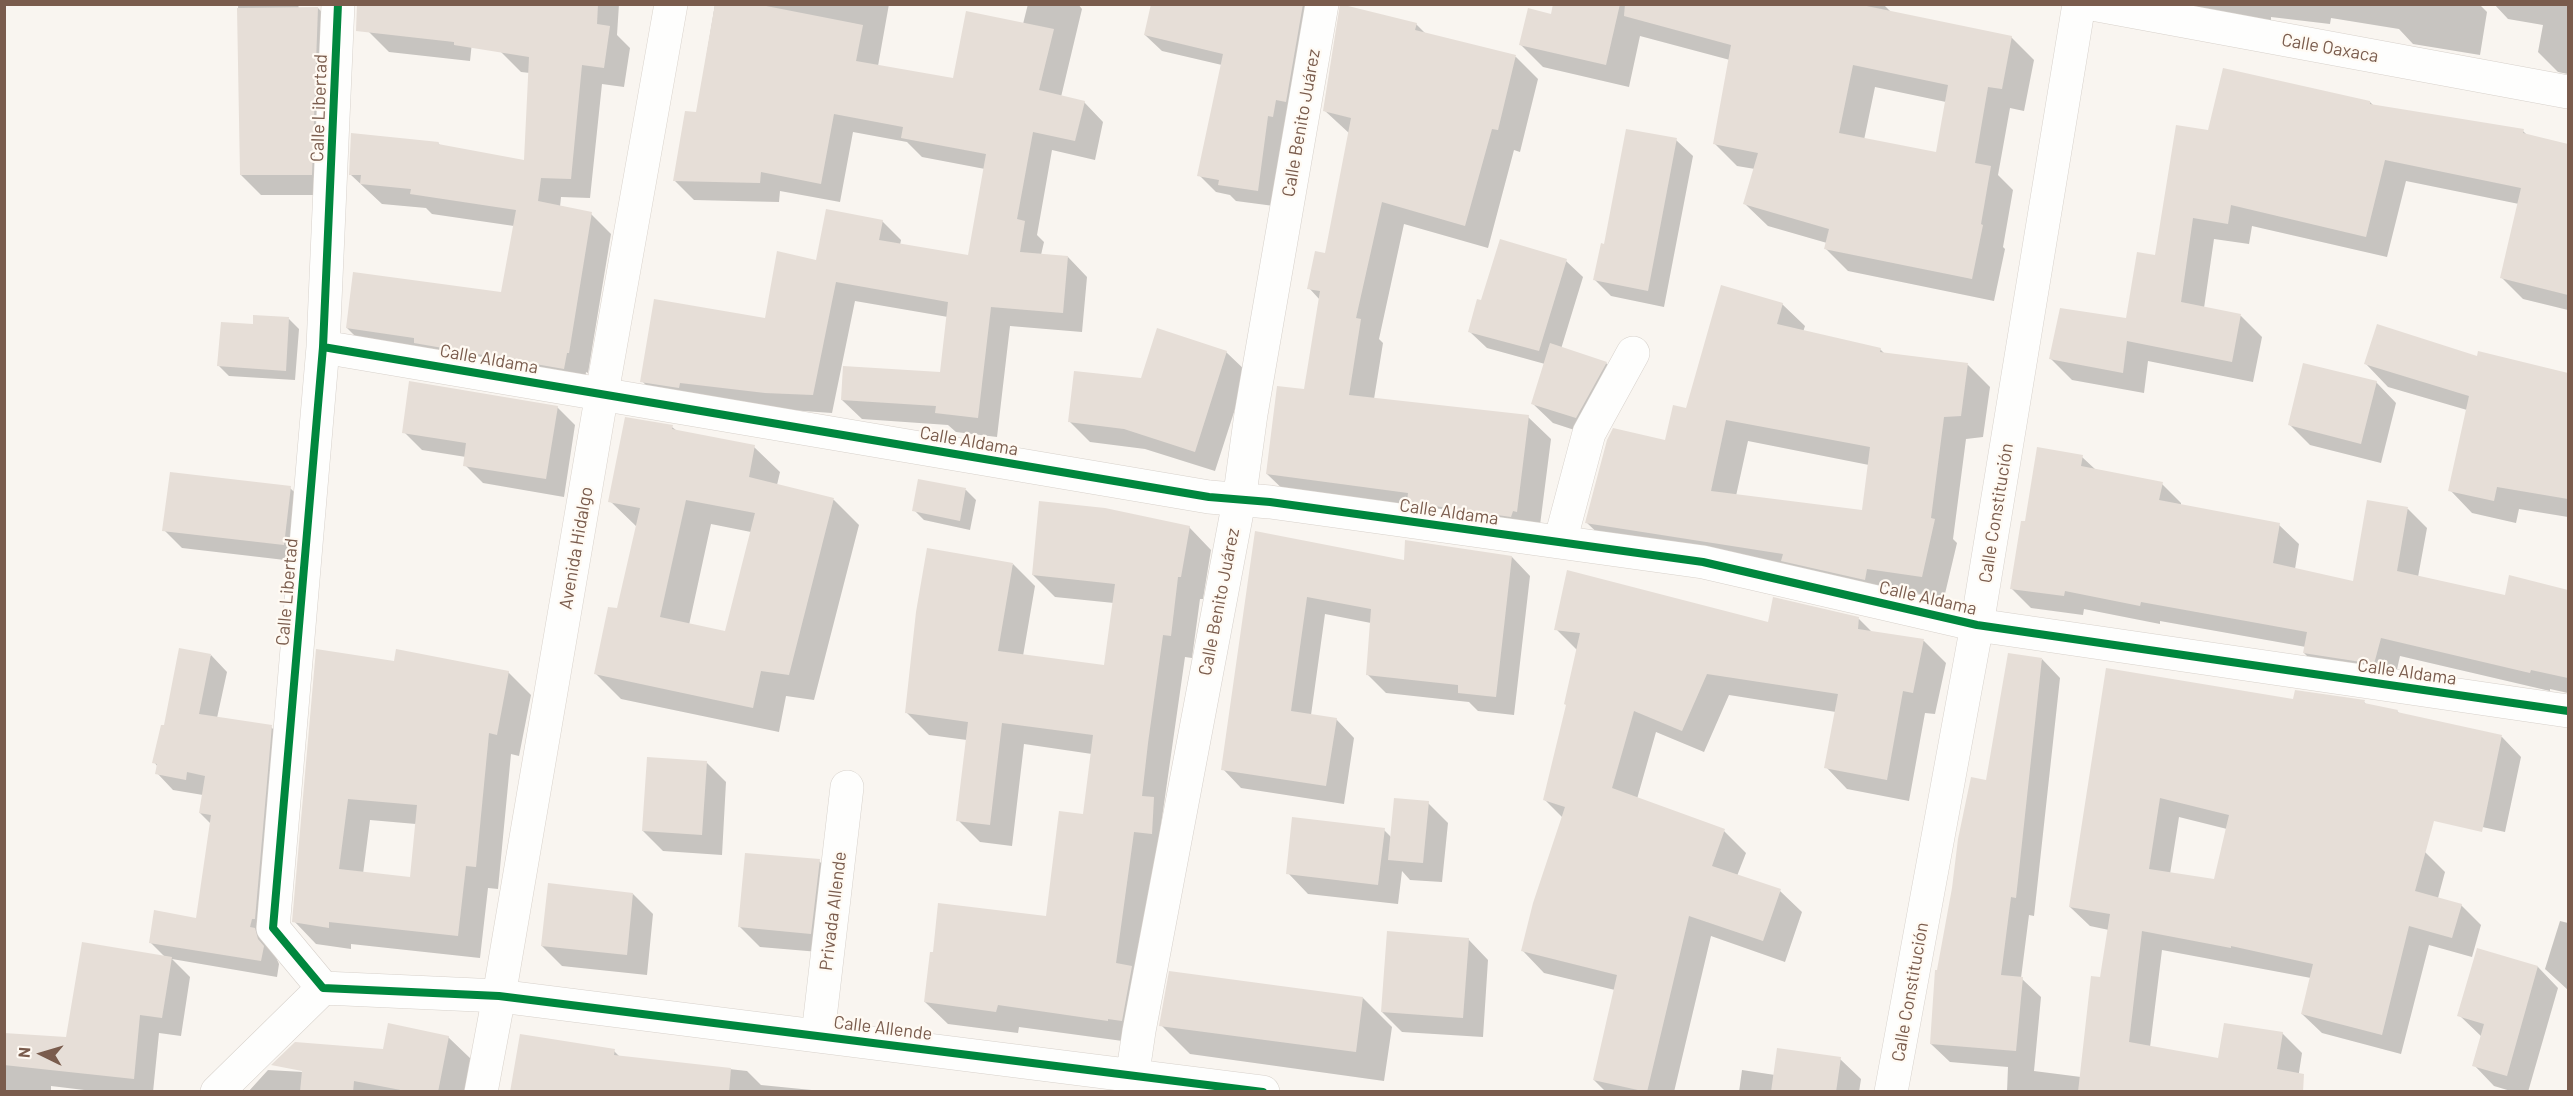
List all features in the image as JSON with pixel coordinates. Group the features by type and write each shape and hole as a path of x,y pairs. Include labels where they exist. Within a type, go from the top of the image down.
{"street":[{"name":"Calle Libertad","path":"323,988 273,928 323,347 338,4"},
{"name":"Avenida Hidalgo","path":"481,1092 500,996 602,393 671,4"},
{"name":"Calle Benito Juárez","path":"1131,1083 1141,1019 1239,501 1251,414 1322,4"},
{"name":"Calle Constitución","path":"1892,1092 1977,626 2079,4"},
{"name":"Calle Oaxaca","path":"2092,4 2568,92"},
{"name":"Calle Aldama","path":"323,347 1239,501 1270,502 1703,562 1977,626 2568,711"},
{"path":"1560,542 1589,433 1633,353"},
{"name":"Privada Allende","path":"818,1035 847,787"},
{"path":"216,1092 323,988 500,996"},
{"name":"Calle Allende","path":"500,996 818,1035 1131,1083 1263,1092"}],"building":[{"path":"357,4 598,4 597,24 610,26 604,68 582,65 571,179 541,178 538,201 592,212 569,353 567,353 564,369 414,343 414,338 346,328 353,272 501,292 516,210 410,194 411,189 360,184 361,175 349,175 351,133 439,142 438,144 524,160 529,57 454,45 454,42 356,31"},
{"path":"715,4 756,4 863,25 856,61 953,78 966,11 1054,29 1039,90 1085,101 1075,141 1033,132 1017,219 1025,221 1020,252 1068,256 1063,313 991,307 978,418 935,413 936,406 841,400 843,366 940,372 948,302 836,282 813,395 765,393 680,383 679,388 640,382 654,299 765,318 777,251 816,260 826,209 883,220 879,240 968,255 986,154 901,138 903,127 834,114 821,184 761,172 760,183 673,181 685,111 696,112"},
{"path":"1151,4 1303,4 1286,102 1276,100 1273,117 1268,116 1258,191 1218,185 1219,180 1197,176 1223,54 1144,35"},
{"path":"1340,4 1417,23 1415,30 1516,55 1498,130 1492,129 1465,226 1382,202 1356,318 1361,319 1349,395 1529,415 1517,512 1513,511 1511,517 1407,502 1408,493 1266,474 1277,386 1304,389 1320,291 1307,289 1315,251 1325,253 1351,118 1323,111"},
{"path":"1553,4 1620,4 1606,65 1519,45 1528,8 1551,14"},
{"path":"1625,4 1857,4 2012,36 2002,89 1988,87 1975,163 1991,166 1981,224 1983,225 1972,279 1824,249 1829,229 1743,204 1758,153 1713,144 1731,45 1624,16","holes":["1853,65 1948,85 1936,152 1839,133"]},
{"path":"318,7 312,175 240,175 237,8"},
{"path":"2223,68 2370,101 2370,104 2524,129 2523,133 2568,144 2568,295 2500,278 2521,188 2385,160 2366,237 2231,205 2228,224 2193,218 2181,302 2241,314 2232,362 2127,341 2123,373 2049,359 2060,308 2126,318 2137,252 2155,255 2176,125 2208,130"},
{"path":"1626,129 1677,138 1648,291 1593,280 1601,243 1604,244"},
{"path":"1500,239 1567,259 1539,351 1468,332 1477,299 1481,300"},
{"path":"1721,285 1783,303 1777,324 1881,348 1880,352 1968,363 1961,416 1944,417 1931,518 1935,519 1922,577 1867,569 1865,580 1781,561 1783,554 1585,523 1607,440 1613,428 1665,440 1673,405 1686,408","holes":["1726,420 1870,447 1862,510 1711,491"]},
{"path":"253,315 289,317 286,371 217,366 221,322 253,324"},
{"path":"2377,324 2477,356 2478,351 2568,373 2568,499 2497,487 2494,501 2448,491 2469,396 2364,364"},
{"path":"1157,328 1227,351 1195,452 1124,429 1068,422 1074,371 1141,378"},
{"path":"1550,343 1607,362 1576,418 1531,404"},
{"path":"2303,363 2377,381 2361,444 2288,425"},
{"path":"409,381 558,406 546,479 463,466 466,443 402,433"},
{"path":"625,417 673,425 672,429 755,445 749,477 834,498 789,675 761,671 753,708 594,674 608,607 617,608 640,508 608,502","holes":["686,500 755,513 725,631 660,617"]},
{"path":"2037,447 2083,455 2081,466 2163,482 2159,500 2280,523 2273,563 2353,581 2367,500 2408,507 2397,571 2505,595 2509,575 2568,590 2568,678 2531,670 2530,673 2381,638 2374,664 2303,653 2307,632 2141,602 2140,606 2065,591 2064,596 2010,589 2021,521 2025,521"},
{"path":"170,472 291,486 284,545 162,531"},
{"path":"918,479 966,488 960,521 912,511"},
{"path":"1039,501 1105,508 1190,526 1181,577 1178,577 1171,636 1163,635 1148,743 1142,796 1154,797 1152,834 1134,832 1116,963 1132,966 1122,1021 998,1005 996,1012 924,1002 930,952 933,952 938,903 1046,916 1059,811 1083,814 1093,735 1002,723 990,825 956,821 968,722 905,713 916,612 927,548 1013,563 998,651 1104,665 1115,584 1032,575"},
{"path":"1255,531 1404,560 1405,540 1512,556 1496,697 1458,693 1458,685 1366,675 1371,609 1307,597 1291,711 1337,718 1326,786 1221,770"},
{"path":"1567,570 1768,622 1773,597 1859,617 1858,629 1924,639 1913,693 1903,691 1887,780 1824,768 1838,694 1707,674 1682,731 1634,711 1612,788 1725,829 1712,866 1781,889 1763,941 1689,916 1647,1092 1593,1080 1617,975 1521,951 1533,903 1565,807 1543,800 1566,705 1564,704 1580,633 1554,630"},
{"path":"179,648 211,654 199,714 272,725 255,919 252,919 250,927 255,928 258,939 264,946 261,961 149,943 154,910 196,918 211,815 199,813 205,776 187,772 186,780 155,774 157,764 152,763 161,725 164,725"},
{"path":"316,649 394,661 396,649 509,671 497,735 489,733 476,867 466,866 458,936 329,922 329,928 292,922","holes":["348,799 417,805 410,877 339,869"]},
{"path":"2008,653 2042,658 2016,898 2011,897 2001,975 2023,977 2016,1051 1930,1044 1935,970 1937,970 1952,888 1958,839 1971,777 1986,780"},
{"path":"2106,668 2293,699 2295,690 2365,700 2364,703 2398,710 2397,712 2502,735 2482,832 2434,821 2415,891 2462,904 2452,938 2409,926 2382,1035 2301,1014 2313,964 2231,946 2231,948 2142,931 2129,1042 2218,1058 2224,1023 2283,1032 2277,1069 2304,1074 2303,1092 2078,1092 2091,976 2100,977 2110,914 2069,907","holes":["2160,798 2229,815 2214,879 2149,869"]},
{"path":"647,757 707,761 702,835 642,831"},
{"path":"1394,798 1429,801 1423,863 1388,860"},
{"path":"1292,817 1385,828 1378,885 1286,874"},
{"path":"745,853 820,859 811,934 738,927"},
{"path":"548,883 633,893 627,955 541,946"},
{"path":"1387,931 1469,938 1463,1018 1381,1012"},
{"path":"82,942 172,957 162,1018 140,1015 134,1079 4,1065 4,1033 66,1037"},
{"path":"2477,948 2538,966 2507,1076 2472,1066 2484,1024 2457,1016"},
{"path":"1169,971 1363,997 1356,1052 1159,1026"},
{"path":"388,1023 449,1036 438,1092 411,1092 354,1081 353,1092 300,1092 302,1071 271,1065 295,1042 383,1049"},
{"path":"520,1034 615,1049 614,1055 731,1068 729,1092 510,1092"},
{"path":"1777,1048 1841,1057 1836,1092 1771,1092"}],"cycle path":[{"path":"338,4 323,347 273,928 323,988 499,996 1263,1092"},
{"path":"323,347 1209,497 1270,502 1703,562 1977,625 2568,711"}]}
